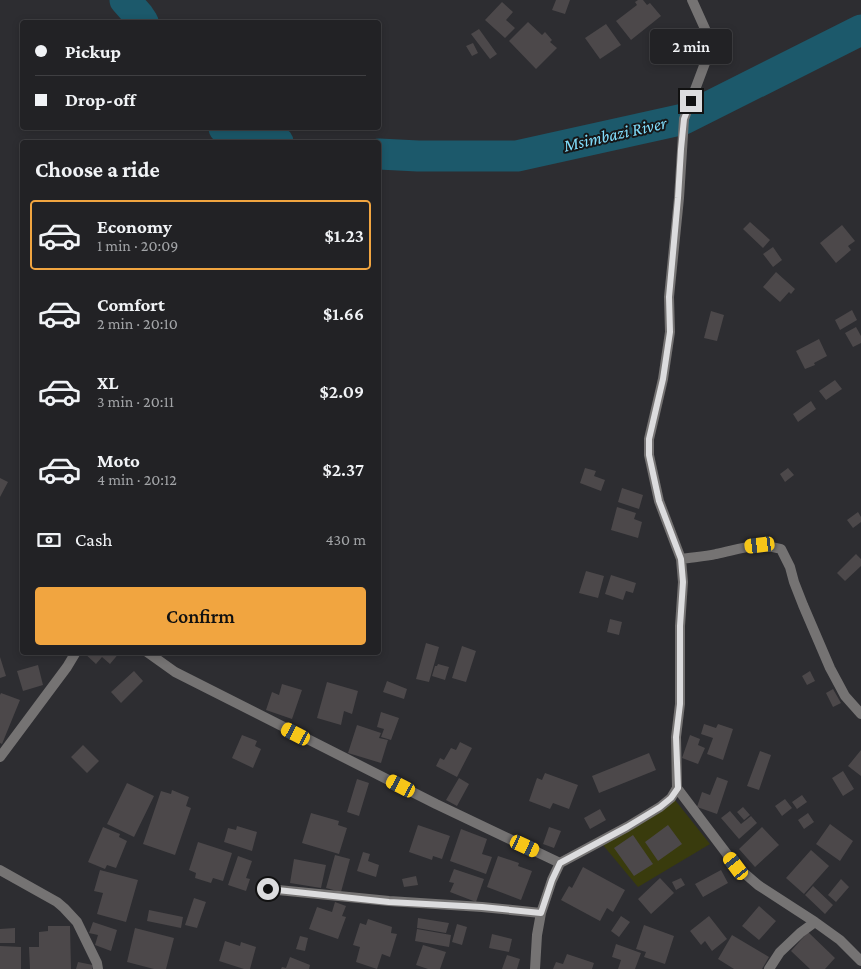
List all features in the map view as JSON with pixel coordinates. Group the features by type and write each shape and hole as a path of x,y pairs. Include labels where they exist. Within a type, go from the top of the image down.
{"street":[{"path":"692,0 711,47 684,119 669,297 670,332 663,379 649,439 649,455 659,501 681,559 683,582 680,626 680,704 676,737 678,788 736,866 758,885 840,940 861,961"},
{"path":"681,559 760,545 781,549 830,668 845,696 861,714"},
{"path":"0,757 67,668 74,655"},
{"path":"152,655 175,672 436,804 560,863"},
{"path":"535,969 537,935 541,913 560,863 660,807 671,798 678,788"},
{"path":"0,870 57,902 64,908 77,922 97,963 98,969"},
{"path":"268,889 389,902 482,907 541,913"},
{"path":"768,969 780,952 815,922"}],"shaded area":[{"path":"675,800 710,844 638,887 603,845"}],"building":[{"path":"556,0 570,0 565,14 552,10"},
{"path":"643,0 647,5 650,3 661,16 631,40 616,21 637,5 635,2"},
{"path":"502,2 513,12 506,20 515,28 505,38 485,20"},
{"path":"528,22 542,35 545,32 552,40 550,42 557,48 536,69 509,41"},
{"path":"606,24 621,45 600,59 585,38"},
{"path":"479,29 497,54 490,59 471,34"},
{"path":"473,43 478,53 472,56 466,46"},
{"path":"750,222 770,240 763,248 743,229"},
{"path":"842,225 855,241 848,246 851,250 836,263 820,243"},
{"path":"773,247 782,260 773,267 763,254"},
{"path":"776,272 795,289 791,294 789,292 780,302 763,287"},
{"path":"852,310 857,320 840,330 835,320"},
{"path":"711,311 724,315 717,341 704,338"},
{"path":"856,327 861,336 861,343 853,347 845,333"},
{"path":"819,339 827,356 814,363 815,365 805,369 796,351"},
{"path":"835,380 842,389 826,400 819,391"},
{"path":"811,401 816,409 798,422 793,414"},
{"path":"585,468 596,471 594,476 605,480 601,491 580,483"},
{"path":"788,468 794,475 785,482 780,474"},
{"path":"0,478 8,482 0,497"},
{"path":"622,488 643,495 639,509 618,502"},
{"path":"617,507 636,513 634,519 642,522 638,538 611,530"},
{"path":"858,512 861,522 853,528 847,520"},
{"path":"856,554 861,559 861,566 845,581 837,573"},
{"path":"586,571 604,576 598,598 579,593"},
{"path":"611,575 636,583 633,593 626,591 623,600 605,594"},
{"path":"610,619 622,622 619,635 607,632"},
{"path":"426,643 439,647 429,682 416,679"},
{"path":"462,646 476,651 466,682 452,678"},
{"path":"86,655 118,655 110,664 102,657 96,664"},
{"path":"0,657 6,676 0,678"},
{"path":"438,664 449,667 445,680 432,676 435,666"},
{"path":"38,665 43,685 23,691 17,671"},
{"path":"134,671 143,681 121,703 111,692"},
{"path":"810,671 815,681 807,685 802,676"},
{"path":"387,681 407,689 404,699 383,692"},
{"path":"327,682 358,691 352,714 344,711 341,725 317,718"},
{"path":"282,684 302,690 292,719 266,710 272,692 279,695"},
{"path":"833,689 841,703 833,707 826,693"},
{"path":"1,693 20,700 2,744 0,743"},
{"path":"381,712 399,718 391,740 381,737 384,729 377,727"},
{"path":"704,724 716,728 718,724 733,729 723,760 707,754 713,738 701,734"},
{"path":"357,725 381,733 379,738 388,740 381,763 348,753"},
{"path":"242,735 257,741 255,746 261,749 253,768 232,758"},
{"path":"690,735 700,739 698,745 705,748 698,764 682,758"},
{"path":"460,742 472,748 457,777 436,766 440,758 444,760 451,748 456,750"},
{"path":"83,745 99,761 87,773 71,757"},
{"path":"861,750 861,776 848,766"},
{"path":"760,751 771,755 759,790 747,786"},
{"path":"649,753 656,770 599,793 592,776"},
{"path":"843,771 854,789 843,796 832,778"},
{"path":"545,773 578,785 569,809 553,803 550,809 529,801 537,778 542,780"},
{"path":"717,777 728,781 717,814 697,807 702,792 710,795"},
{"path":"459,778 469,784 457,806 446,800"},
{"path":"357,779 369,783 359,816 347,812"},
{"path":"127,783 154,796 134,837 107,824"},
{"path":"172,790 189,797 186,806 191,808 175,855 143,844 161,791 171,794"},
{"path":"802,795 807,802 797,809 792,802"},
{"path":"785,799 792,808 782,816 775,806"},
{"path":"743,807 750,815 744,820 737,812"},
{"path":"600,809 606,820 590,829 584,818"},
{"path":"730,811 741,824 751,816 757,823 739,839 721,818"},
{"path":"311,813 339,821 338,825 347,828 339,854 302,843"},
{"path":"808,813 814,822 804,829 798,820"},
{"path":"830,824 853,841 840,861 816,844"},
{"path":"418,825 450,836 442,859 433,856 432,860 409,852"},
{"path":"668,825 682,844 658,861 645,842"},
{"path":"237,826 257,832 252,851 224,842 228,828 236,830"},
{"path":"103,827 120,834 119,837 127,841 116,868 107,865 105,869 88,862"},
{"path":"549,827 561,831 554,848 543,844"},
{"path":"762,827 779,845 755,867 739,849"},
{"path":"461,829 487,839 482,854 492,857 486,874 450,861"},
{"path":"633,835 653,864 634,876 614,848"},
{"path":"198,842 232,853 223,881 213,878 211,883 195,878 196,873 189,870"},
{"path":"811,850 829,866 804,894 786,878"},
{"path":"363,852 370,854 368,861 379,865 376,877 357,871"},
{"path":"335,855 350,859 341,892 326,888"},
{"path":"238,856 252,861 246,878 250,879 246,891 228,885"},
{"path":"498,856 519,863 518,866 532,871 521,900 487,887"},
{"path":"294,859 326,865 321,888 290,883"},
{"path":"583,867 625,890 613,912 607,908 600,921 561,900 569,886 572,888"},
{"path":"454,869 484,879 476,902 450,892 454,883 449,882"},
{"path":"100,870 138,880 126,922 97,914 103,893 94,891"},
{"path":"721,870 728,883 703,897 695,884"},
{"path":"416,876 418,885 404,887 402,879"},
{"path":"660,878 674,893 651,914 638,899"},
{"path":"681,878 685,885 676,890 672,882"},
{"path":"841,879 849,887 836,902 828,895"},
{"path":"813,886 833,905 825,914 805,895"},
{"path":"194,898 206,902 197,928 185,925"},
{"path":"335,902 346,906 342,916 346,917 338,939 309,929 317,907 332,912"},
{"path":"759,906 776,921 759,940 742,926"},
{"path":"149,910 183,917 181,928 147,921"},
{"path":"621,916 630,922 619,937 611,931"},
{"path":"709,916 727,939 712,951 705,941 701,945 690,931"},
{"path":"418,918 449,923 446,933 417,928"},
{"path":"368,919 392,927 391,933 397,934 390,957 382,954 377,969 356,962 360,947 353,945 360,923 366,925"},
{"path":"93,922 117,930 111,951 95,945 98,935 89,933"},
{"path":"457,924 467,927 462,945 452,942"},
{"path":"644,925 674,936 665,964 644,957 646,952 636,949"},
{"path":"48,926 70,926 71,969 30,969 29,947 39,947 39,932 48,931"},
{"path":"15,928 15,943 0,943 0,929"},
{"path":"135,928 174,938 166,969 154,969 127,962"},
{"path":"417,929 451,935 449,947 415,941"},
{"path":"808,932 835,958 825,969 810,969 791,951"},
{"path":"492,934 512,939 509,952 489,948"},
{"path":"732,935 769,957 762,969 734,969 718,959"},
{"path":"300,936 308,938 305,951 296,949"},
{"path":"225,941 240,946 241,942 256,947 250,969 219,961"},
{"path":"616,944 641,953 635,969 618,969 621,960 612,957"},
{"path":"423,945 446,952 440,969 428,969 416,965"},
{"path":"0,946 21,947 21,969 0,969"},
{"path":"567,954 594,963 592,969 553,969 556,962 563,964"},
{"path":"507,955 520,959 517,969 502,969"},
{"path":"290,957 310,965 309,969 281,969 282,967 286,968"},
{"path":"78,962 93,965 92,969 76,969"}],"waterway":[{"name":"Msimbazi River","path":"125,0 142,20"},
{"name":"Msimbazi River","path":"381,154 517,156 684,119 861,30"},
{"name":"Msimbazi River","path":"226,130 232,136 263,140"}],"route":[{"path":"268,889 389,902 482,907 541,913 560,863 660,807 671,798 678,788 676,737 680,704 680,626 683,582 681,559 659,501 649,455 649,439 663,379 670,332 669,297 681,149 684,119 691,101"}]}
